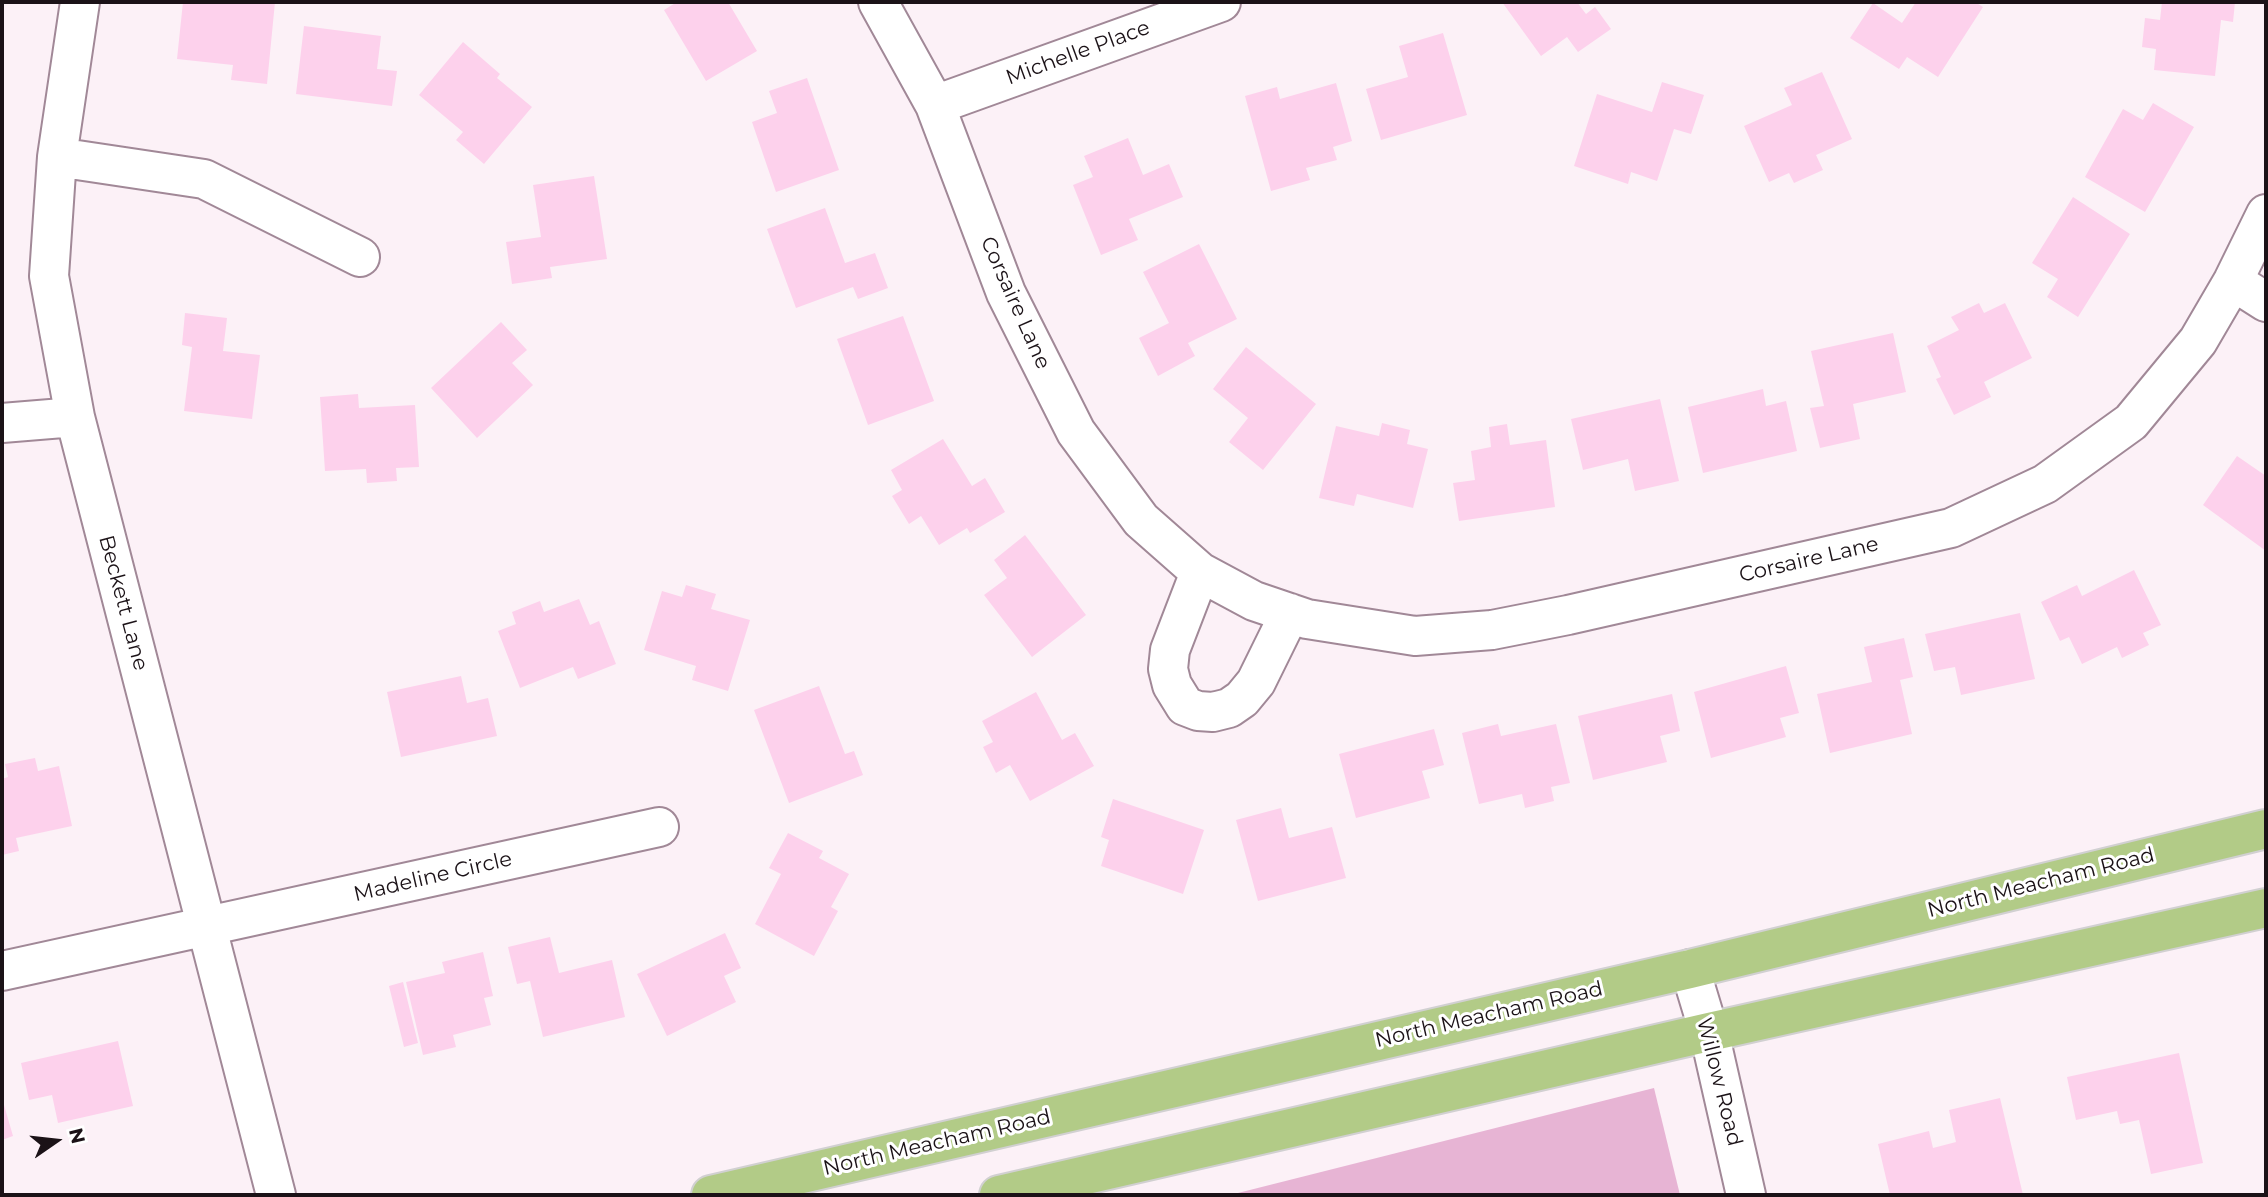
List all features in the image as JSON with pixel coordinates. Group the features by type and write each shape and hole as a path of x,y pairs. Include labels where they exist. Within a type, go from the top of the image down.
{"main road":[{"name":"North Meacham Road","path":"710,1195 1690,969 2266,829"},
{"path":"999,1195 1709,1032 2266,908"}],"street":[{"name":"Beckett Lane","path":"80,2 57,157 48,276 75,417 276,1195"},
{"name":"Corsaire Lane","path":"878,2 935,105 1006,293 1076,432 1141,520 1200,572 1254,601 1307,619 1415,636 1492,630 1568,615 1951,528 2045,484 2131,422 2198,341 2234,281 2266,214"},
{"name":"Michelle Place","path":"935,105 1221,2"},
{"path":"57,157 204,179 360,257"},
{"path":"2234,281 2266,302"},
{"path":"2,423 75,417"},
{"path":"1200,572 1170,650 1168,669 1172,685 1185,706 1198,711 1213,712 1230,708 1242,699 1256,682 1290,613"},
{"name":"Madeline Circle","path":"2,971 659,827"},
{"name":"Willow Road","path":"1690,969 1709,1032 1746,1195"}],"shaded area":[{"path":"1654,1088 1680,1195 1230,1195"}],"building":[{"path":"183,2 275,2 267,84 231,80 233,65 177,59"},
{"path":"677,2 728,2 757,51 706,81 664,10"},
{"path":"1502,2 1577,2 1586,14 1595,7 1611,29 1578,52 1567,37 1541,56"},
{"path":"1916,2 1975,2 1983,7 1938,77 1907,57 1899,69 1850,38 1873,3 1902,23"},
{"path":"2162,2 2235,2 2233,22 2221,20 2215,76 2154,70 2156,49 2142,47 2145,18 2160,20"},
{"path":"304,26 381,36 377,69 397,71 392,106 296,94"},
{"path":"1443,33 1467,115 1381,140 1366,89 1408,77 1399,46"},
{"path":"463,42 500,74 497,78 532,107 484,164 456,140 463,132 419,95"},
{"path":"1822,72 1852,139 1816,155 1823,170 1794,183 1789,173 1769,182 1744,126 1792,105 1784,88"},
{"path":"807,78 839,170 776,192 752,122 777,113 769,91"},
{"path":"1662,82 1704,95 1691,134 1674,129 1657,181 1631,172 1628,184 1574,166 1597,94 1652,112"},
{"path":"1336,83 1352,141 1333,147 1337,160 1306,168 1310,180 1271,191 1245,96 1277,87 1280,99"},
{"path":"2153,103 2194,127 2145,212 2085,177 2123,109 2143,120"},
{"path":"1128,138 1143,175 1169,164 1183,197 1129,219 1138,240 1101,255 1073,185 1093,177 1084,156"},
{"path":"594,176 607,259 550,267 552,278 512,284 506,242 541,237 533,185"},
{"path":"2073,197 2130,234 2078,317 2047,297 2058,279 2032,263"},
{"path":"825,208 845,263 875,253 888,288 858,299 853,287 796,308 767,229"},
{"path":"1199,244 1237,319 1188,343 1195,356 1158,376 1139,338 1169,323 1143,272"},
{"path":"1979,303 1984,313 2005,303 2032,358 1984,382 1991,397 1954,415 1936,379 1941,377 1927,346 1959,330 1951,317"},
{"path":"185,313 227,318 223,351 260,355 252,419 184,411 192,347 182,345"},
{"path":"903,316 934,401 868,425 837,339"},
{"path":"501,322 527,350 512,363 533,385 477,438 431,388"},
{"path":"1893,333 1906,392 1853,404 1860,439 1820,448 1810,408 1824,406 1811,351"},
{"path":"1246,347 1316,404 1263,470 1229,442 1248,418 1213,389"},
{"path":"1763,389 1766,406 1786,401 1797,451 1703,473 1688,407"},
{"path":"358,394 359,408 415,405 419,467 396,468 397,481 367,483 366,469 325,471 320,397"},
{"path":"1660,399 1679,481 1635,491 1628,459 1583,470 1571,419"},
{"path":"1382,423 1410,430 1407,444 1428,449 1413,508 1357,494 1354,506 1319,498 1336,426 1379,436"},
{"path":"1507,424 1510,445 1546,440 1555,507 1459,521 1453,483 1475,480 1471,451 1491,447 1489,427"},
{"path":"943,439 972,486 985,478 1005,512 970,533 967,528 939,545 921,516 909,524 892,496 902,490 891,470"},
{"path":"2237,456 2266,476 2266,551 2203,505"},
{"path":"1025,535 1086,615 1032,657 984,595 1007,578 994,560"},
{"path":"2134,570 2161,625 2143,633 2149,645 2122,658 2117,647 2082,664 2069,637 2060,641 2041,602 2077,585 2082,596"},
{"path":"686,585 716,594 711,609 750,620 728,691 692,680 696,666 644,650 662,591 682,597"},
{"path":"579,599 590,625 599,621 616,664 578,679 573,667 520,688 498,631 516,624 512,612 540,601 544,612"},
{"path":"2020,613 2035,679 1961,695 1955,667 1934,671 1925,634"},
{"path":"1904,638 1913,677 1900,680 1912,734 1830,753 1817,694 1872,682 1864,647"},
{"path":"1786,666 1799,713 1780,718 1786,737 1711,758 1694,692"},
{"path":"461,676 467,703 488,698 497,736 401,757 387,692"},
{"path":"819,686 845,754 854,751 863,775 789,803 754,710"},
{"path":"1036,692 1062,740 1075,733 1094,766 1030,801 1010,765 996,773 983,747 993,742 982,721"},
{"path":"1672,694 1680,731 1660,736 1667,762 1593,780 1578,716"},
{"path":"1498,724 1501,736 1556,724 1570,783 1551,787 1554,801 1525,808 1522,794 1479,804 1462,733"},
{"path":"1434,729 1444,765 1422,771 1430,798 1356,818 1339,754"},
{"path":"35,758 38,771 59,766 72,826 16,838 19,851 2,855 2,779 8,777 5,764"},
{"path":"1113,799 1204,830 1183,894 1101,866 1109,840 1101,837"},
{"path":"1281,808 1289,838 1332,827 1346,878 1258,901 1236,820"},
{"path":"788,833 823,851 819,858 849,874 831,907 838,911 814,956 755,924 781,874 769,868"},
{"path":"725,933 741,968 724,976 736,1002 667,1036 637,974"},
{"path":"550,937 559,973 612,960 625,1017 543,1037 530,981 517,984 508,947"},
{"path":"483,952 493,996 484,998 491,1025 453,1035 456,1047 423,1055 406,982 445,973 442,962"},
{"path":"403,982 418,1043 404,1047 389,986"},
{"path":"118,1041 133,1106 58,1123 52,1095 29,1100 21,1063"},
{"path":"2179,1053 2203,1163 2151,1174 2139,1120 2120,1124 2117,1111 2076,1120 2067,1077"},
{"path":"2,1098 13,1136 2,1140"},
{"path":"2000,1098 2023,1195 1890,1195 1878,1144 1929,1131 1933,1148 1956,1142 1949,1110"}]}
